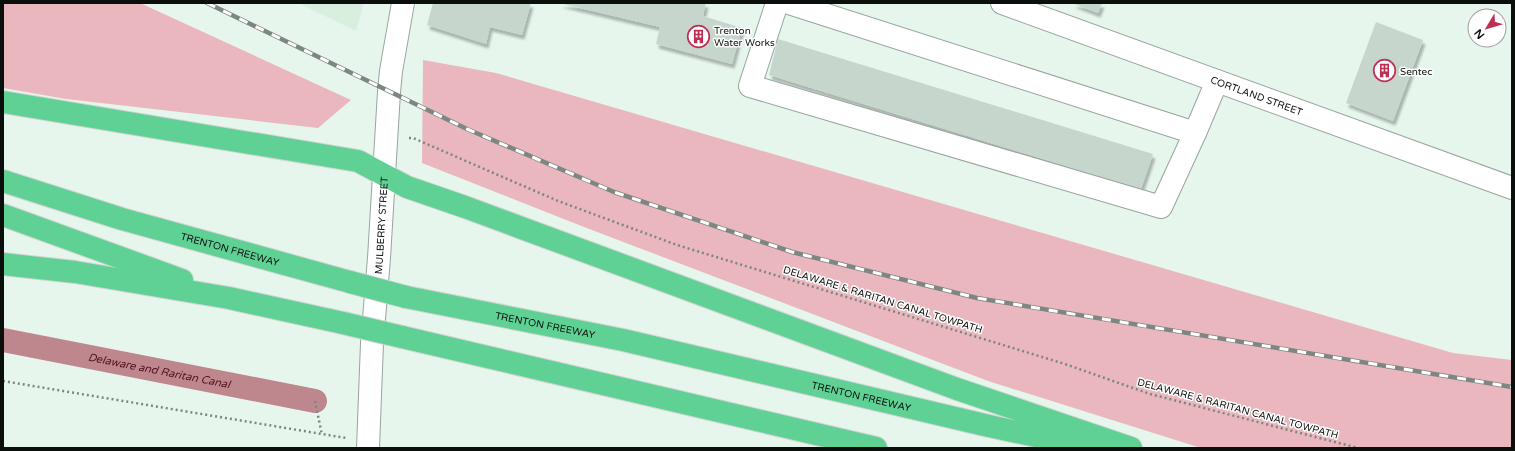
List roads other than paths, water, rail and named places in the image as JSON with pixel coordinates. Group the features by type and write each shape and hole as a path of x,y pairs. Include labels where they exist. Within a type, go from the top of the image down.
{"highway":[{"path":"3,102 289,151 358,161 407,187 472,209 957,389 1131,448"},
{"name":"TRENTON FREEWAY","path":"3,181 122,219 406,297 623,340 989,426 1093,448"},
{"path":"3,215 229,298"},
{"path":"3,264 75,272 229,298 876,448"}],"street":[{"name":"MULBERRY STREET","path":"368,448 372,343 391,71 403,3"},
{"path":"777,3 750,86 1161,207 1217,81"},
{"path":"789,3 1194,133"},
{"name":"CORTLAND STREET","path":"1002,3 1026,7 1217,81 1512,188"}],"waterway":[{"name":"Delaware and Raritan Canal","path":"3,340 315,401"}],"railway":[{"path":"207,3 467,129 614,192 792,252 977,298 1512,387"}],"place":[{"name":"Trenton Water Works","path":"699,36"},
{"name":"Sentec","path":"1385,71"}]}
